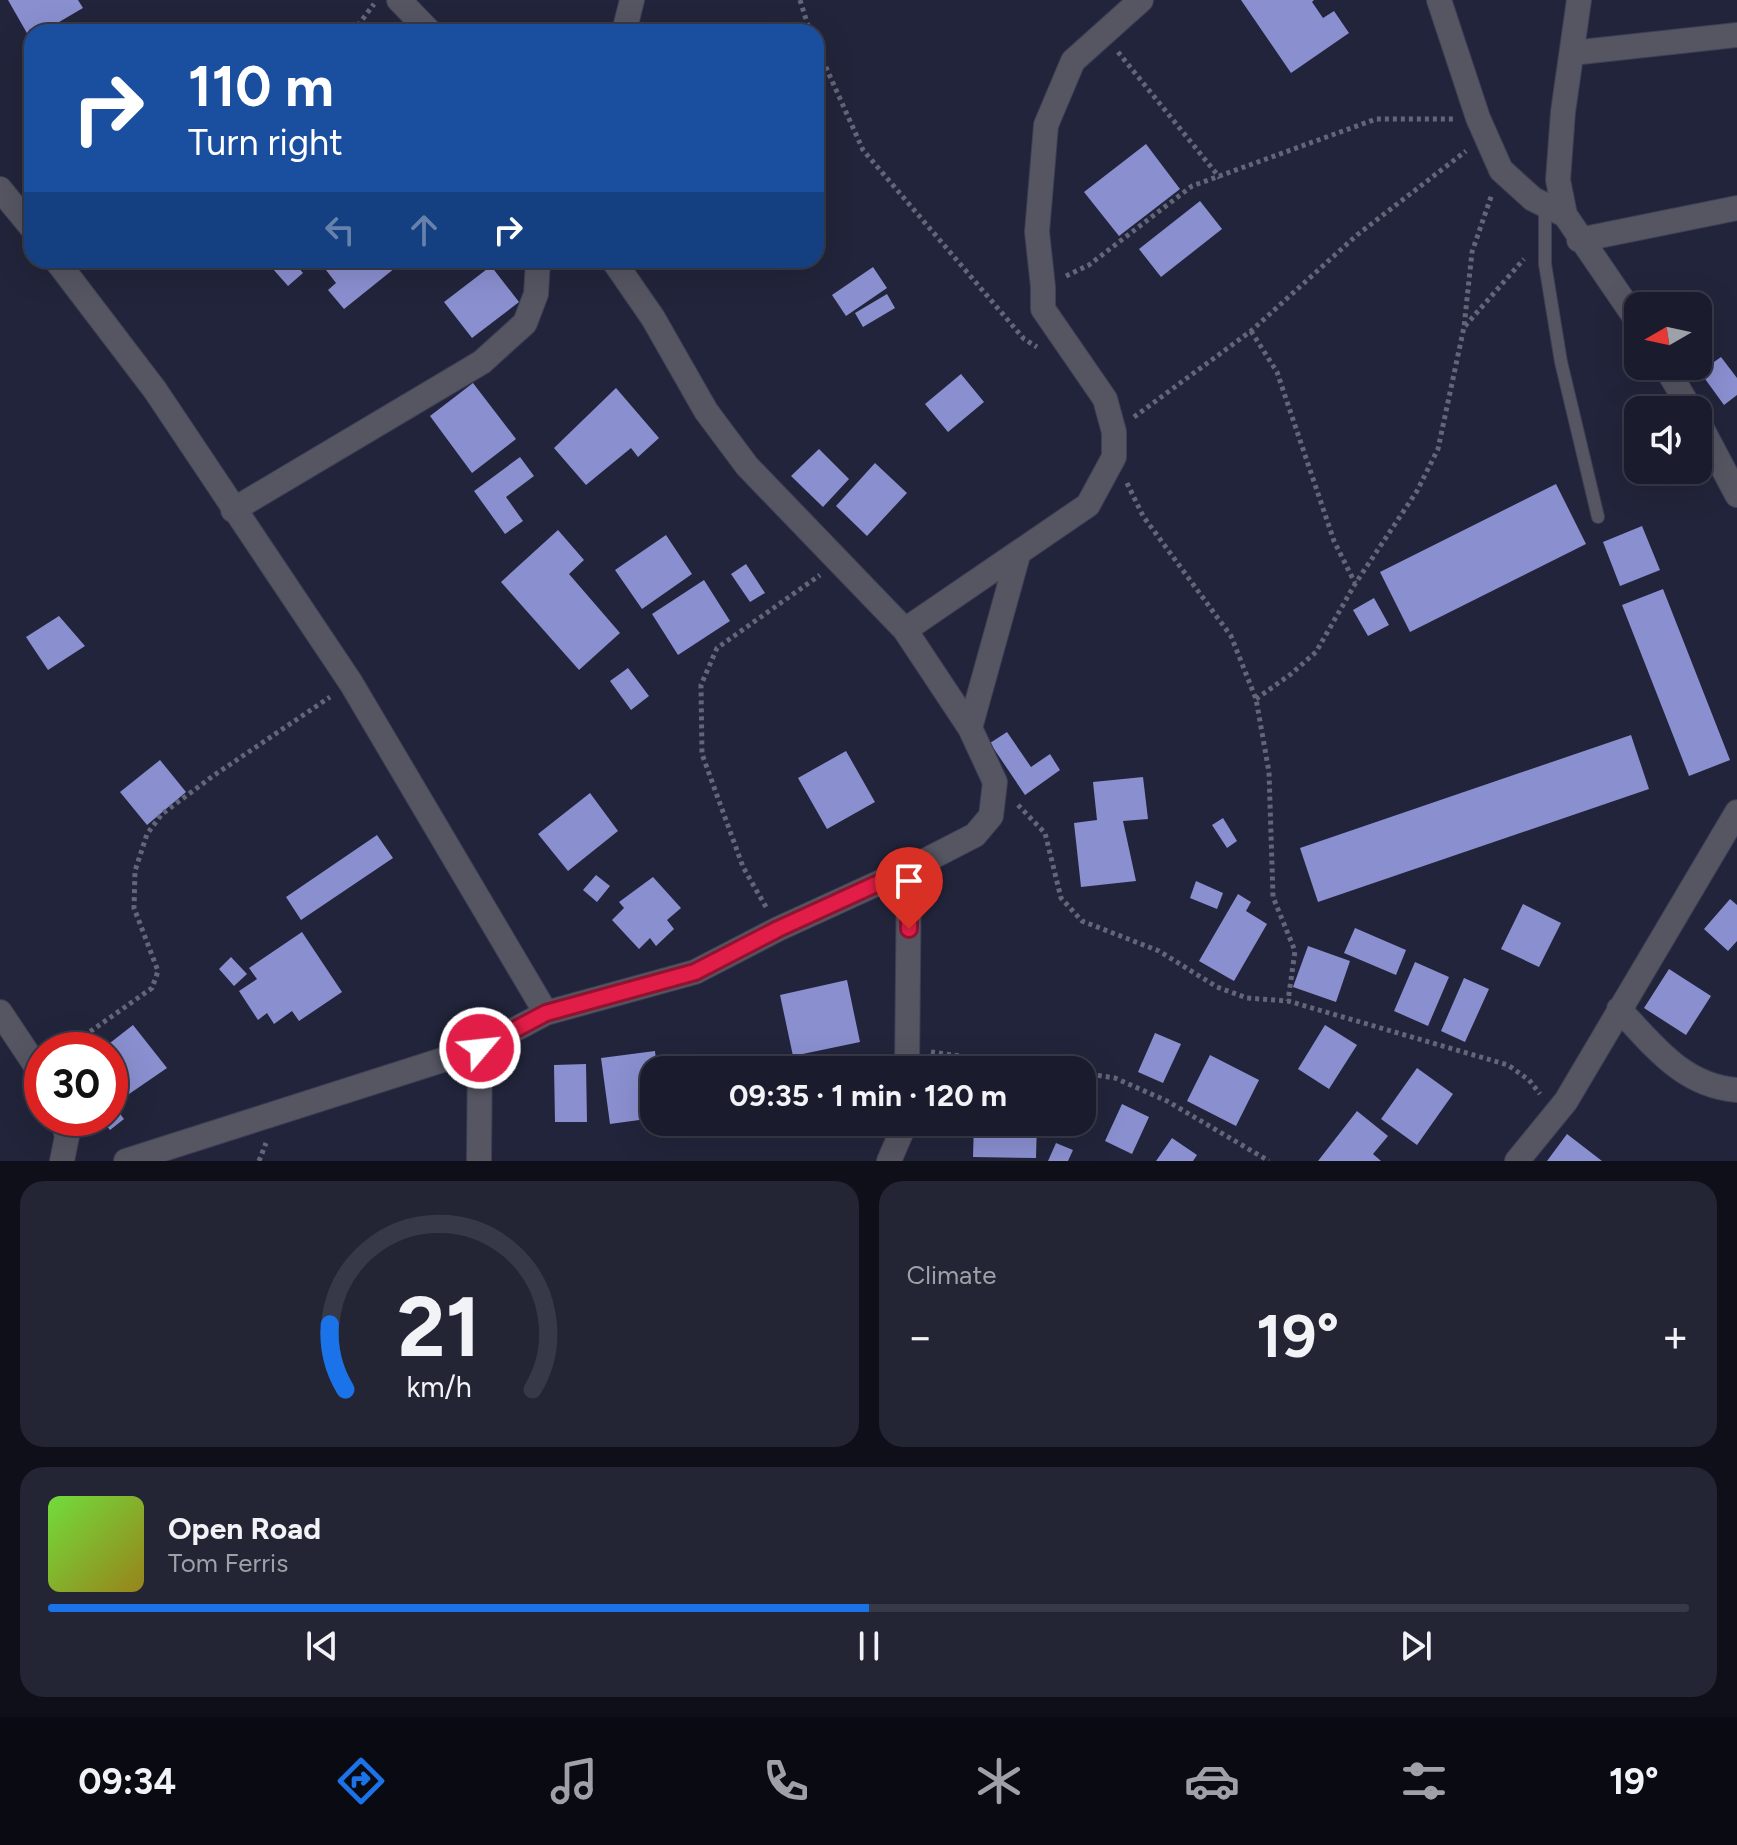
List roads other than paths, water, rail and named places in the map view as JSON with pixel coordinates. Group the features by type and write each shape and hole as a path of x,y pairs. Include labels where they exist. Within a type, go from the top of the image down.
{"street":[{"path":"399,0 422,24"},
{"path":"626,24 632,0"},
{"path":"905,630 1088,505 1114,444 1105,399 1043,309 1037,232 1046,125 1073,61 1141,0"},
{"path":"1439,0 1482,127 1501,170 1533,199 1555,210 1624,303"},
{"path":"1555,210 1563,112 1579,0"},
{"path":"1572,53 1737,35"},
{"path":"0,189 24,218"},
{"path":"1579,240 1737,208"},
{"path":"62,268 155,390 351,683 546,1013"},
{"path":"233,510 482,362 525,323 536,294 538,268"},
{"path":"126,1161 480,1048 546,1013 695,972 975,835 991,816 995,782 970,728 905,630 747,466 706,411 653,318 619,268"},
{"path":"1712,448 1737,495"},
{"path":"970,728 1018,555"},
{"path":"1517,1161 1566,1101 1737,812"},
{"path":"908,1056 909,869"},
{"path":"1619,1009 1682,1072 1717,1088 1737,1090"},
{"path":"0,1012 24,1048"},
{"path":"479,1161 480,1048"},
{"path":"62,1161 67,1136"},
{"path":"889,1161 900,1136"}],"lane":[{"path":"1555,210 1545,233 1545,264 1561,362 1598,517"}]}
